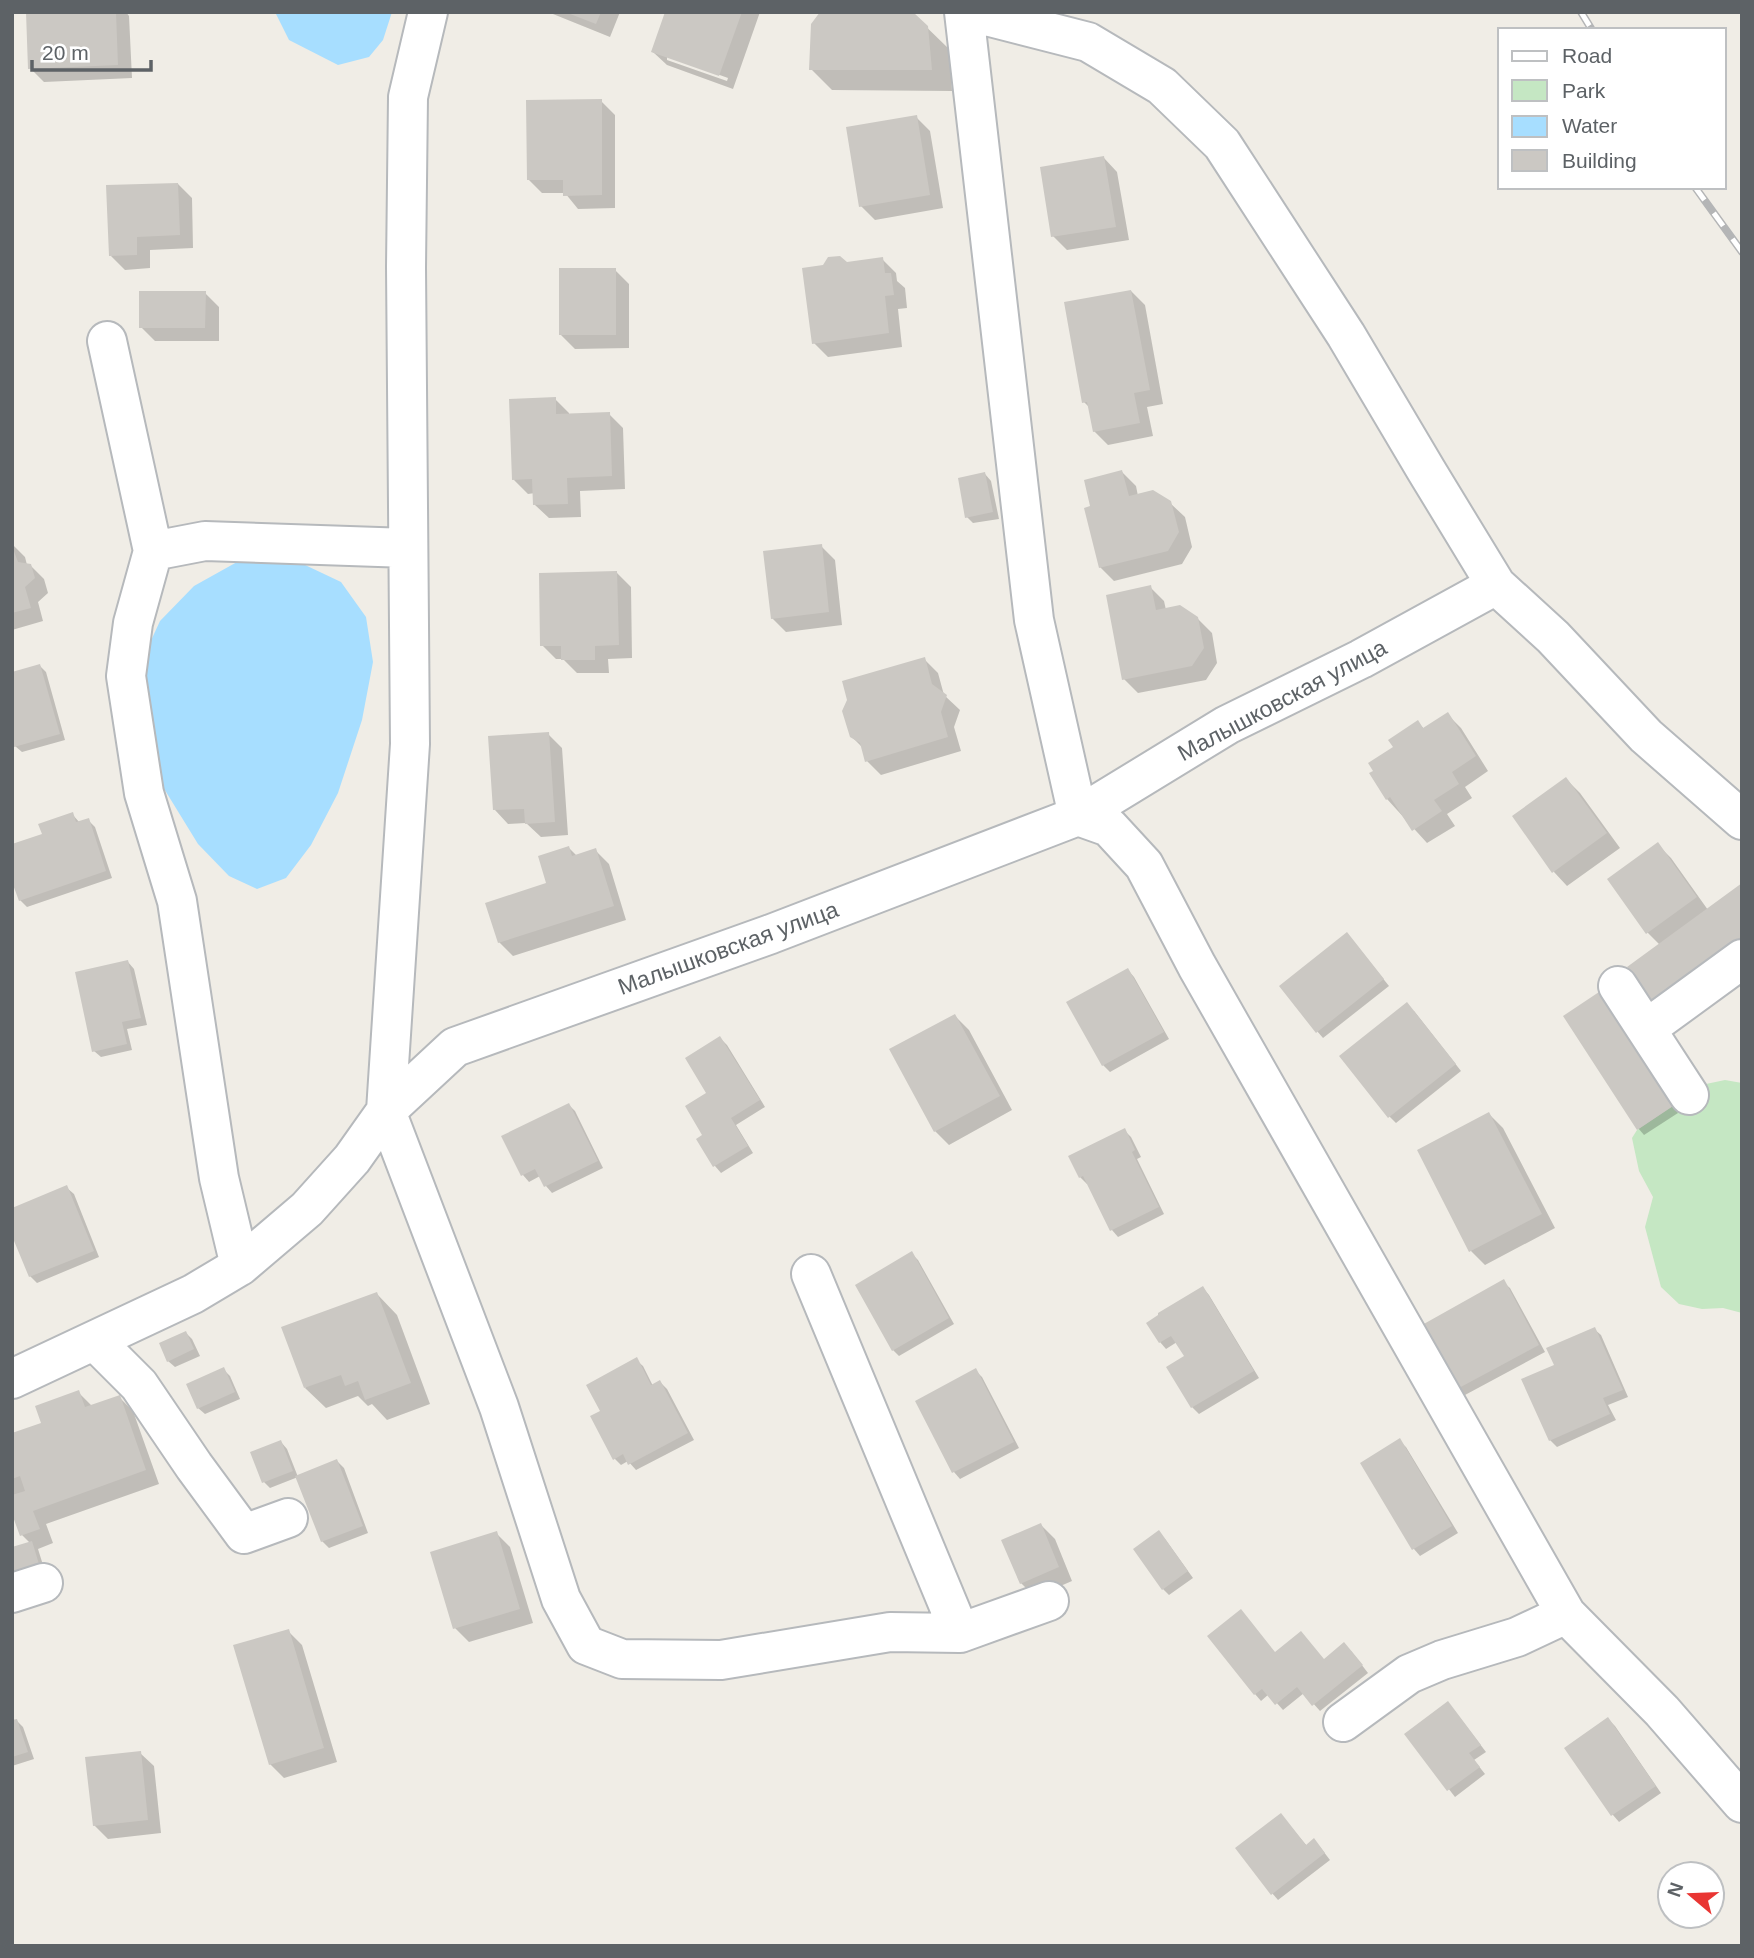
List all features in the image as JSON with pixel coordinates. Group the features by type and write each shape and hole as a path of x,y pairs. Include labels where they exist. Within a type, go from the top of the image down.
{"street":[{"path":"428,12 408,97 406,292 410,744 386,1111 499,1407 561,1599 586,1645 622,1659 720,1660 890,1632 960,1633 1049,1601"},
{"path":"964,12 1034,620 1078,816 1109,827 1144,865 1197,966 1566,1614 1662,1711 1742,1803"},
{"path":"971,12 1088,42 1162,86 1222,144 1346,335 1496,585 1553,637 1646,736 1742,820"},
{"path":"107,341 153,551 133,623 126,676 144,793 177,901 219,1178 240,1266"},
{"path":"153,551 205,541 408,548"},
{"name":"Малышковская улица","path":"12,1379 193,1294 240,1266 307,1209 352,1159 386,1111 455,1047 771,934 1078,816 1227,725 1361,659 1496,585"},
{"path":"1646,1029 1735,972"},
{"path":"1618,986 1689,1095"},
{"path":"811,1274 960,1633"},
{"path":"95,1341 139,1385 244,1534 289,1518"},
{"path":"1343,1722 1409,1674 1442,1660 1517,1637 1566,1614"}],"green space":[{"path":"1725,1080 1742,1083 1742,1313 1723,1308 1702,1309 1679,1304 1661,1287 1645,1227 1653,1197 1639,1171 1632,1138 1637,1130 1673,1106 1686,1104 1706,1084"}],"water":[{"path":"275,12 392,12 383,40 369,57 338,65 289,40"},
{"path":"237,562 303,564 341,582 366,617 373,662 362,720 338,793 311,845 286,878 257,889 229,876 198,844 163,787 150,756 142,660 160,621 194,586"}],"building":[{"path":"26,12 116,12 118,65 28,69"},
{"path":"565,12 601,12 596,24"},
{"path":"665,12 742,12 719,76 651,52"},
{"path":"820,12 914,13 928,26 932,70 809,70 811,24"},
{"path":"602,99 602,195 563,196 563,180 527,180 526,100"},
{"path":"917,115 930,195 859,207 846,127"},
{"path":"1104,156 1116,227 1051,237 1040,167"},
{"path":"178,183 180,235 137,237 137,255 109,256 106,185"},
{"path":"840,256 847,262 883,257 885,273 891,273 894,295 885,296 889,333 812,344 802,268 823,265 828,257"},
{"path":"559,268 616,268 616,335 559,335"},
{"path":"1131,290 1150,390 1134,393 1140,423 1093,432 1087,402 1082,403 1064,302"},
{"path":"139,291 206,291 205,328 139,328"},
{"path":"556,397 556,414 610,412 612,476 567,478 568,504 533,505 532,479 512,480 509,399"},
{"path":"1122,470 1129,496 1153,490 1171,501 1179,532 1168,551 1099,568 1084,508 1090,506 1084,480"},
{"path":"985,472 993,512 965,518 958,478"},
{"path":"822,544 829,612 771,619 763,551"},
{"path":"12,546 18,562 31,564 35,578 25,587 31,608 12,613"},
{"path":"617,571 619,645 595,646 595,660 561,660 561,646 540,646 539,573"},
{"path":"1151,585 1156,610 1180,605 1198,617 1204,648 1192,666 1122,680 1106,595"},
{"path":"925,657 932,684 947,695 941,712 948,737 865,762 860,743 850,737 842,711 847,700 842,681"},
{"path":"40,664 60,734 14,747 12,672"},
{"path":"1448,712 1476,756 1452,772 1459,784 1434,800 1442,811 1412,831 1390,797 1386,800 1369,773 1373,771 1368,763 1393,747 1388,740 1418,720 1423,728"},
{"path":"549,732 555,822 525,824 524,809 493,810 488,736"},
{"path":"1566,777 1607,833 1552,873 1512,816"},
{"path":"73,812 76,822 89,818 106,871 19,901 12,882 12,844 42,834 38,824"},
{"path":"1658,842 1697,897 1646,934 1607,879"},
{"path":"569,846 572,856 596,848 614,906 498,943 485,903 546,883 538,856"},
{"path":"1742,883 1742,936 1652,1002 1627,967"},
{"path":"1347,932 1384,979 1316,1033 1279,986"},
{"path":"128,960 141,1018 122,1022 127,1044 92,1052 75,972"},
{"path":"1128,968 1164,1032 1102,1066 1066,1002"},
{"path":"1599,992 1673,1106 1637,1130 1563,1016"},
{"path":"1407,1002 1456,1064 1388,1118 1339,1056"},
{"path":"955,1014 1000,1096 934,1132 889,1049"},
{"path":"720,1036 760,1100 731,1118 748,1146 713,1167 696,1139 702,1135 685,1106 706,1093 685,1058"},
{"path":"569,1103 598,1161 544,1187 535,1169 521,1176 501,1136"},
{"path":"1489,1112 1542,1214 1469,1252 1417,1150"},
{"path":"1125,1128 1135,1150 1132,1152 1159,1207 1110,1231 1083,1176 1079,1178 1068,1156"},
{"path":"67,1185 94,1251 29,1277 12,1236 12,1208"},
{"path":"912,1251 949,1318 892,1351 855,1285"},
{"path":"1504,1279 1539,1345 1457,1389 1422,1325"},
{"path":"1203,1286 1254,1371 1191,1408 1166,1367 1184,1356 1171,1336 1159,1343 1146,1323"},
{"path":"377,1292 411,1383 365,1400 358,1381 345,1386 341,1375 304,1388 281,1327"},
{"path":"1595,1327 1623,1390 1603,1398 1610,1414 1549,1441 1521,1379 1554,1365 1546,1348"},
{"path":"186,1331 194,1349 167,1362 159,1343"},
{"path":"637,1357 651,1385 660,1380 688,1433 628,1465 623,1454 613,1460 590,1416 600,1411 586,1385"},
{"path":"224,1367 235,1392 197,1409 186,1384"},
{"path":"976,1368 1014,1442 952,1473 915,1401"},
{"path":"79,1390 85,1407 120,1395 146,1470 33,1511 40,1529 20,1536 12,1514 12,1495 25,1491 20,1476 12,1479 12,1433 41,1423 35,1406"},
{"path":"1400,1438 1452,1526 1412,1550 1360,1463"},
{"path":"281,1440 293,1471 262,1483 250,1452"},
{"path":"337,1459 363,1526 321,1542 295,1476"},
{"path":"1041,1523 1059,1567 1020,1584 1001,1540"},
{"path":"1159,1530 1188,1571 1162,1590 1133,1549"},
{"path":"497,1531 520,1609 453,1629 430,1552"},
{"path":"32,1541 42,1574 12,1584 12,1547"},
{"path":"1241,1609 1275,1652 1301,1631 1324,1659 1344,1642 1363,1665 1312,1706 1297,1687 1275,1705 1262,1689 1254,1695 1207,1636"},
{"path":"289,1629 324,1748 269,1765 233,1645"},
{"path":"1448,1701 1481,1745 1469,1753 1480,1767 1447,1791 1404,1734"},
{"path":"1608,1717 1656,1786 1611,1816 1564,1748"},
{"path":"17,1719 28,1752 12,1757 12,1720"},
{"path":"141,1751 148,1820 93,1826 85,1757"},
{"path":"1281,1813 1306,1845 1314,1838 1325,1853 1271,1895 1235,1848"}],"railway":[{"path":"1581,12 1591,28"},
{"path":"1696,189 1742,252"}]}
